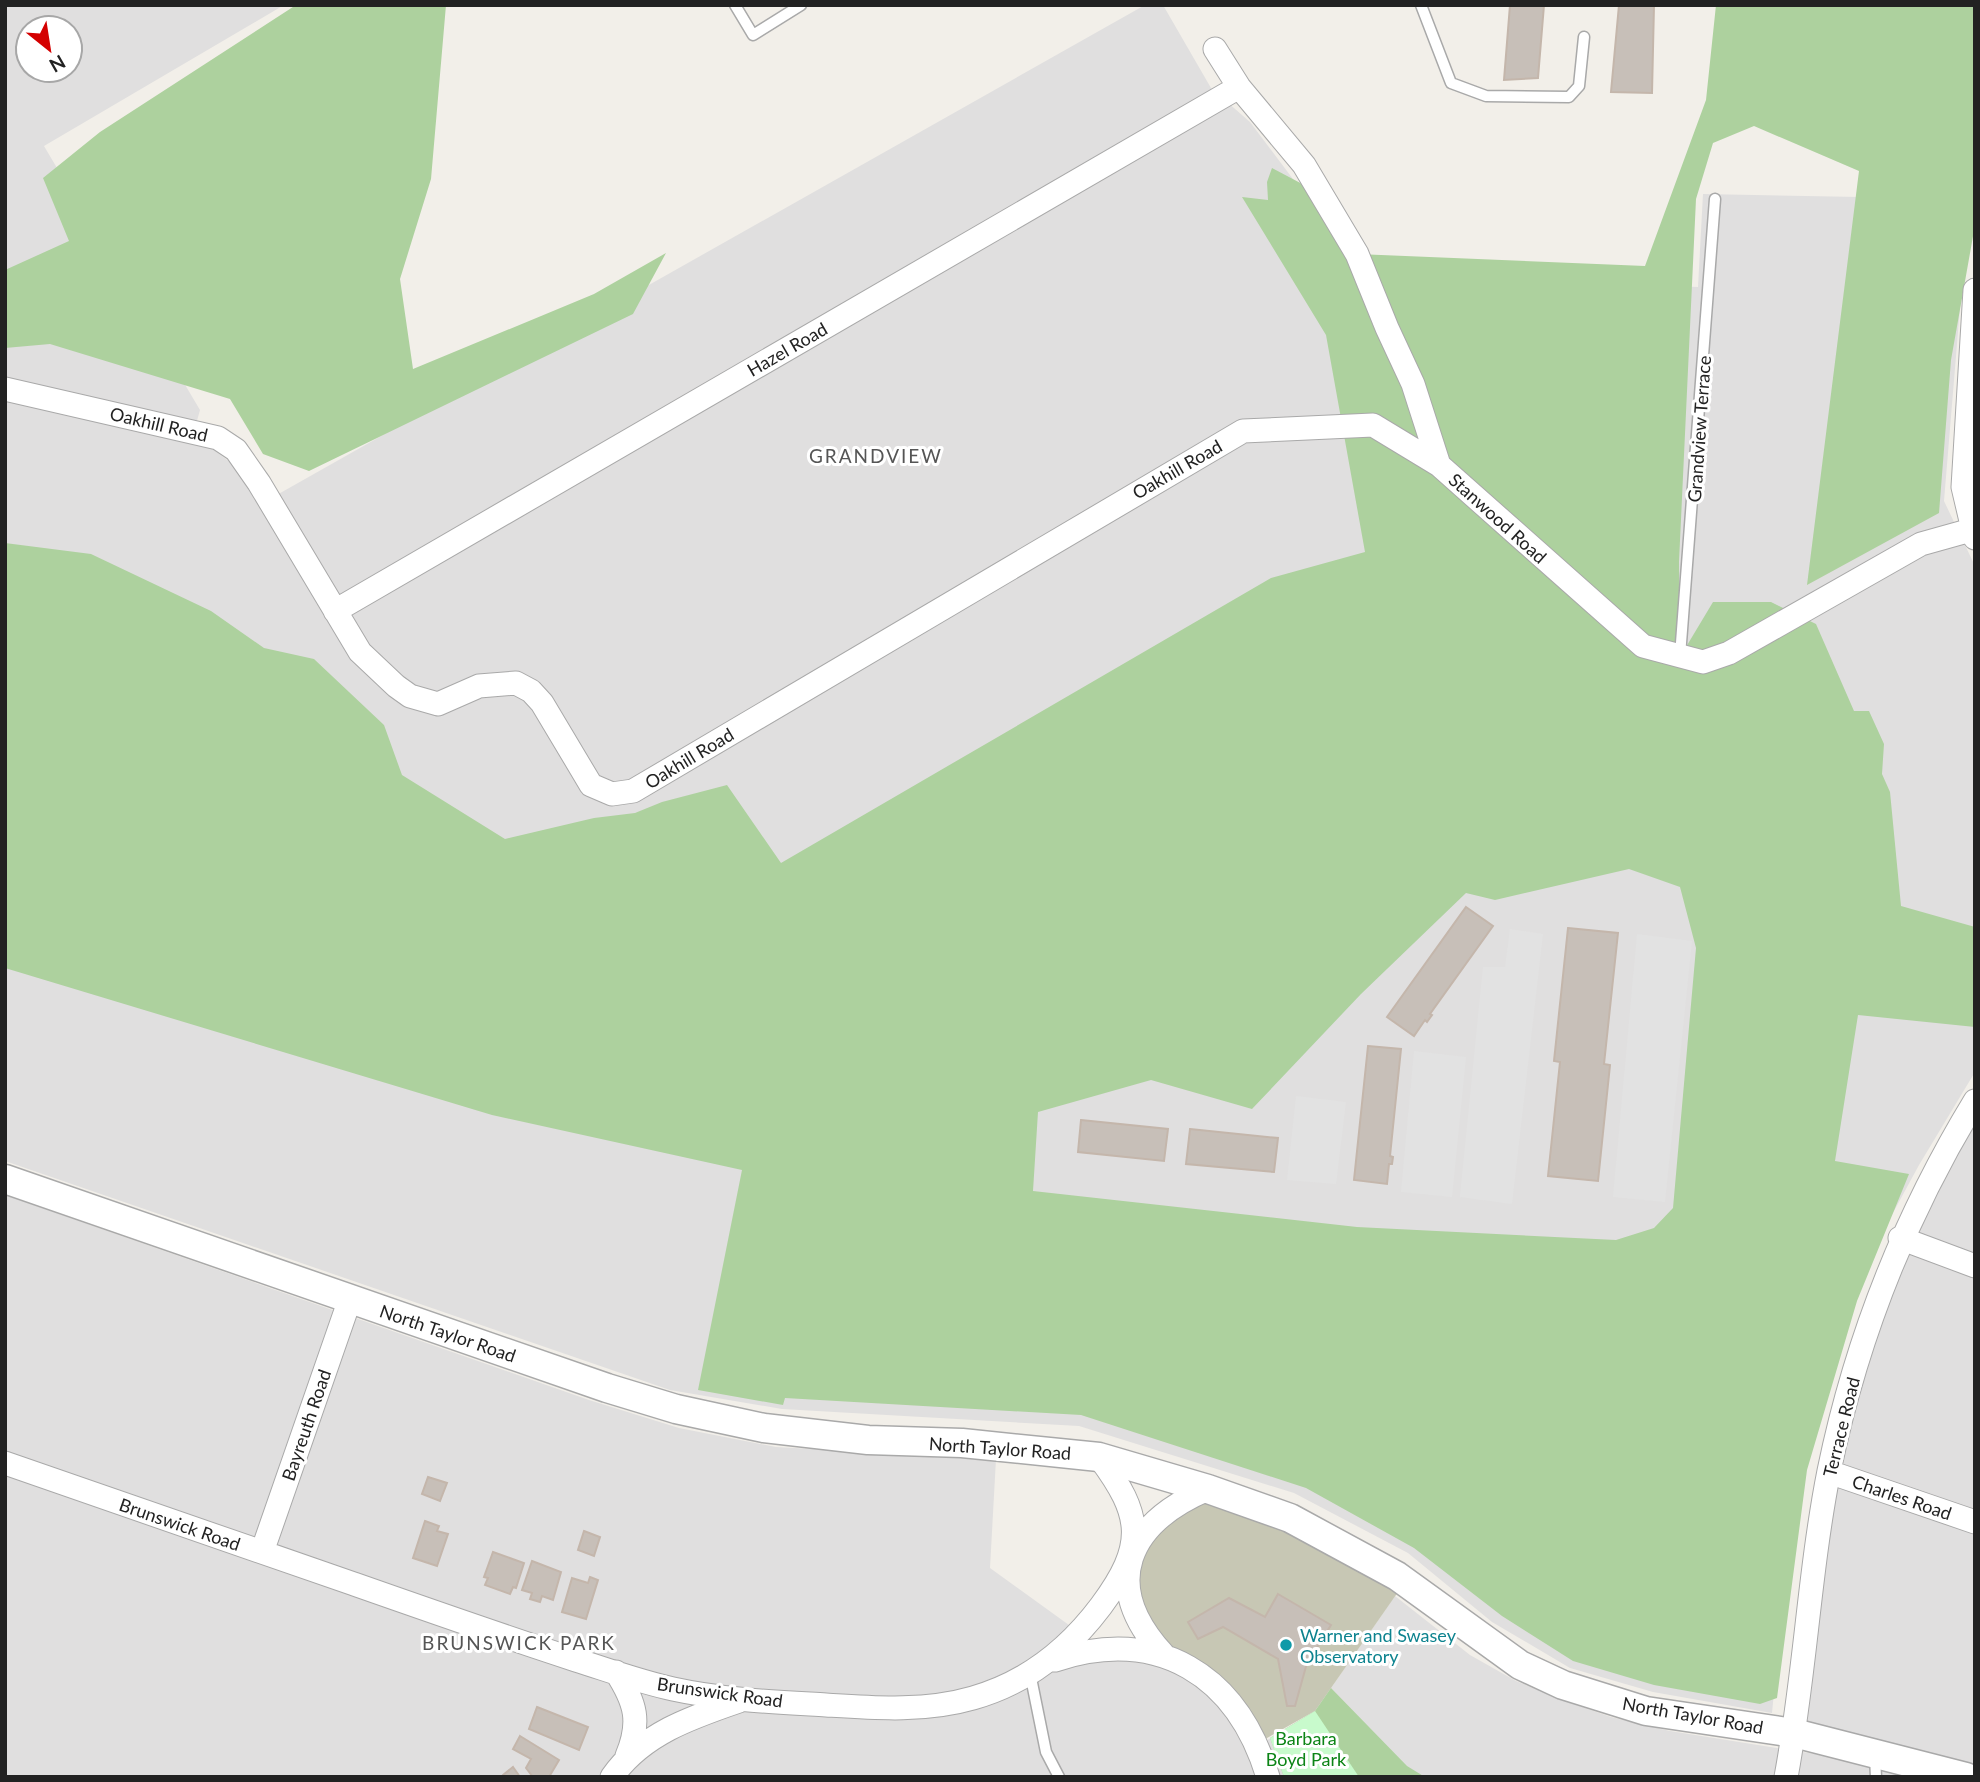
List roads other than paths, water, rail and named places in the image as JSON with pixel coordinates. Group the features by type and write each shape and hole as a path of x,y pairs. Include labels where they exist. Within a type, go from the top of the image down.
{"street":[{"name":"Stanwood Road","path":"1215,49 1239,87 1304,165 1357,254 1413,384 1439,465 1643,646 1703,662 1729,653 1921,544 1973,534"},
{"name":"Hazel Road","path":"335,611 1239,87"},
{"path":"1973,534 1963,487 1975,290"},
{"name":"Oakhill Road","path":"5,389 218,438 236,450 259,483 360,652 410,696 438,704 479,686 516,683 531,691 542,703 592,785 612,794 633,791 1243,431 1373,425 1439,465"},
{"name":"Terrace Road","path":"1786,1777 1829,1472 1848,1394 1900,1238 1933,1172 1975,1101"},
{"name":"North Taylor Road","path":"5,1179 607,1388 725,1422 868,1440 962,1443 1099,1457 1208,1489 1290,1518 1397,1576 1520,1665 1563,1685 1646,1711 1794,1733 1876,1765 1951,1775"},
{"path":"1900,1238 1975,1266"},
{"name":"Bayreuth Road","path":"262,1552 349,1299"},
{"name":"Brunswick Road","path":"5,1463 672,1689 742,1700 872,1708 932,1707 973,1698 1039,1667 1084,1628 1112,1591 1130,1558 1133,1515 1126,1496 1099,1457"},
{"name":"Charles Road","path":"1829,1472 1975,1522"},
{"path":"1208,1489 1177,1503 1145,1531 1130,1558 1128,1588 1134,1612 1146,1636 1163,1654 1198,1672 1236,1709 1258,1743 1268,1777"},
{"path":"1039,1667 1098,1651 1163,1654"},
{"path":"612,1777 627,1756 635,1736 635,1711 629,1692 616,1672"},
{"path":"627,1756 665,1731 742,1700"}],"lane":[{"path":"735,5 753,35 801,5"},
{"path":"1422,5 1451,83 1486,96 1569,97 1579,86 1584,37"},
{"name":"Grandview Terrace","path":"1680,658 1715,199"},
{"path":"1039,1667 1046,1752 1059,1777"}],"place":[{"name":"Warner and Swasey Observatory","path":"1286,1645"}],"district":[{"name":"GRANDVIEW","path":"876,455"},
{"name":"BRUNSWICK PARK","path":"519,1642"}],"park label":[{"name":"Barbara Boyd Park","path":"1306,1748"}]}
